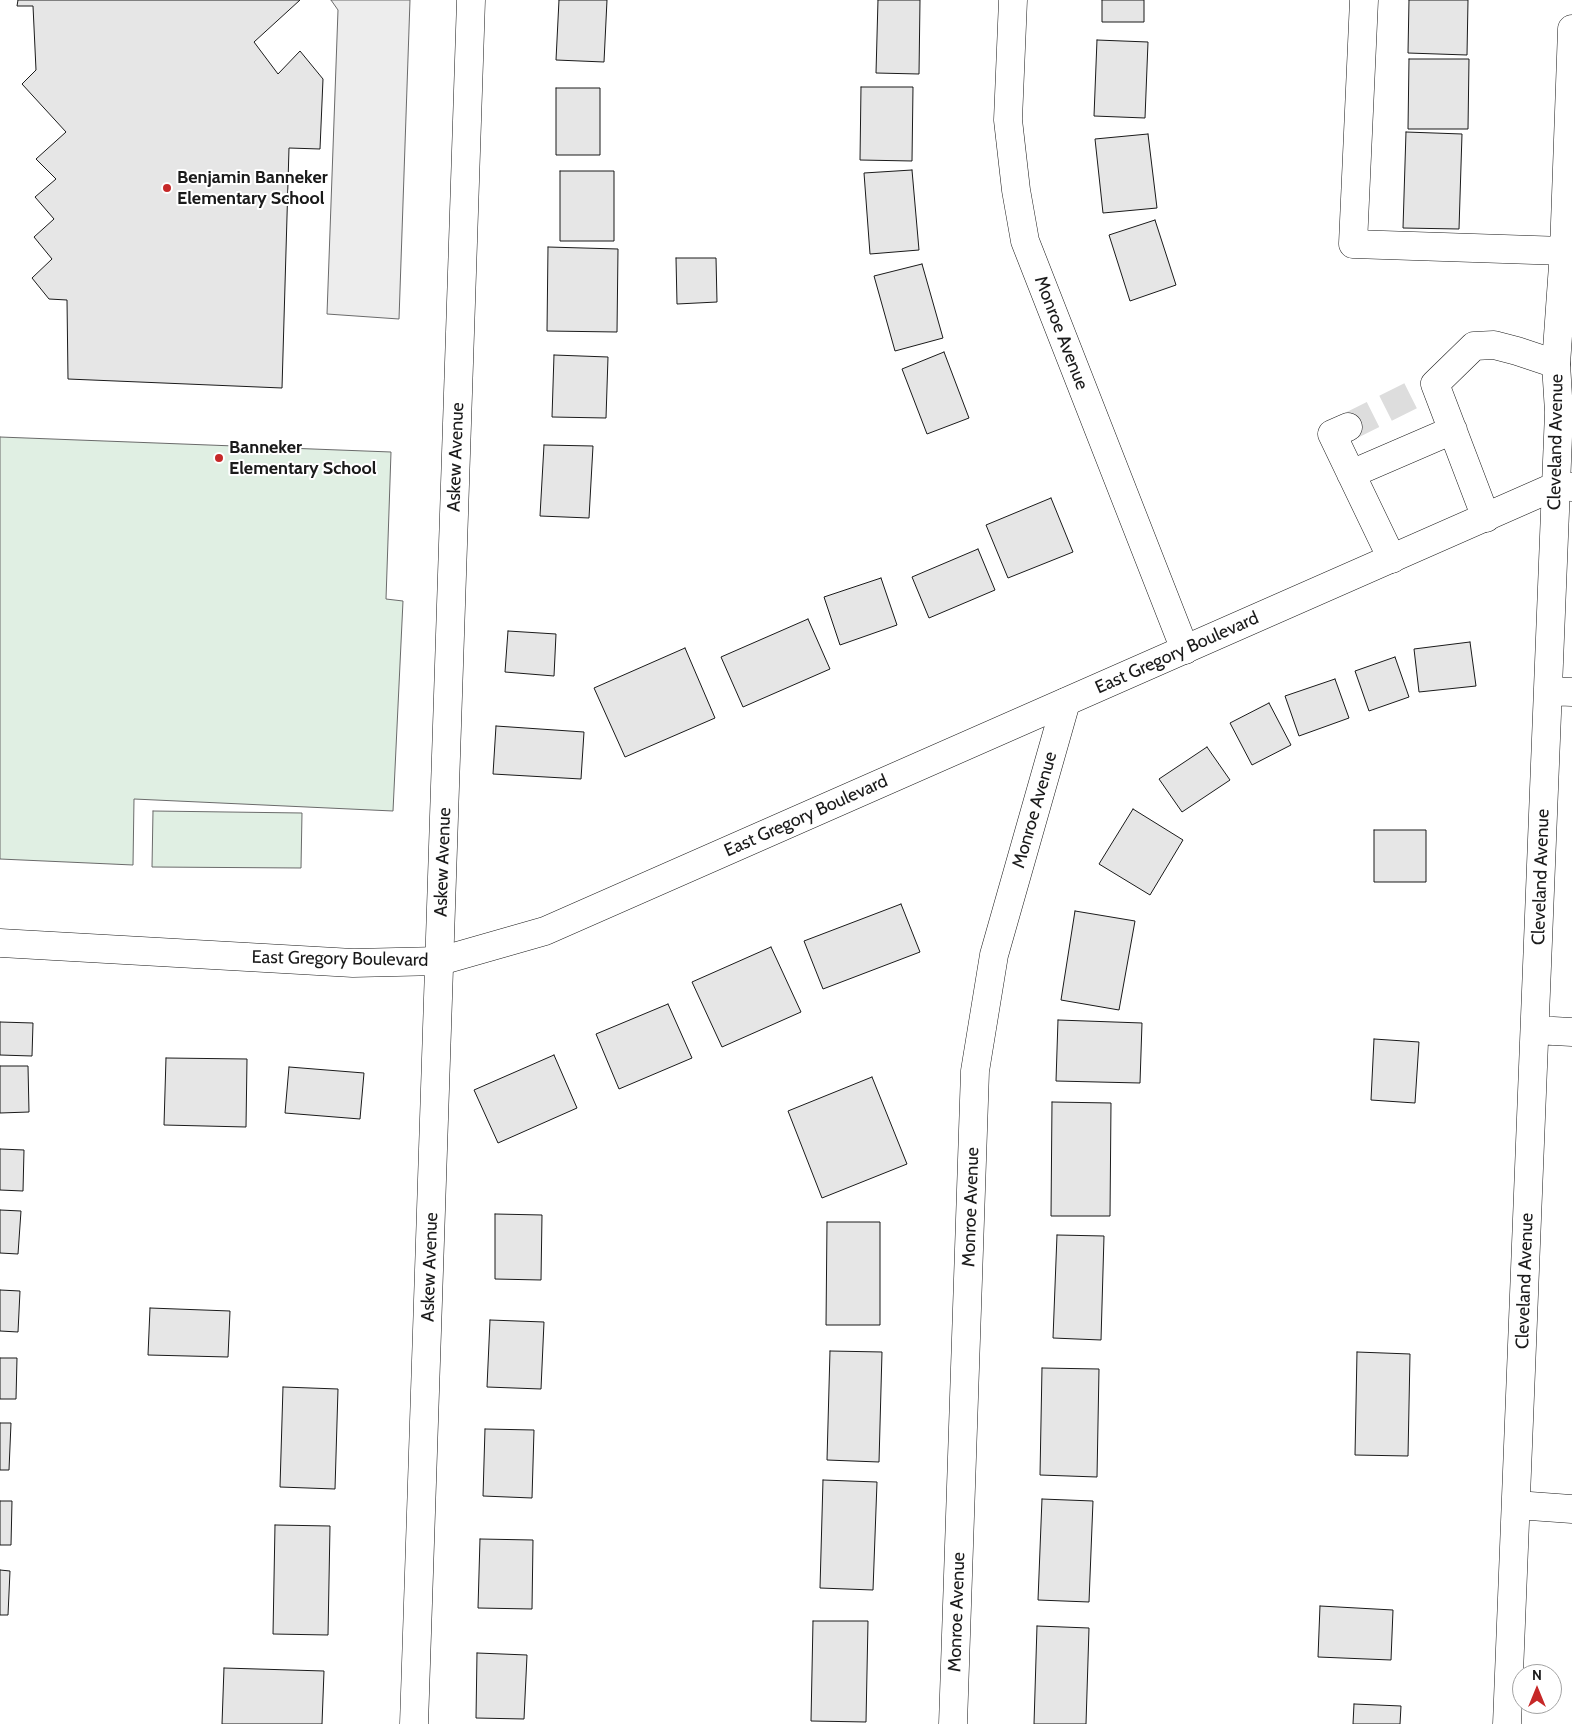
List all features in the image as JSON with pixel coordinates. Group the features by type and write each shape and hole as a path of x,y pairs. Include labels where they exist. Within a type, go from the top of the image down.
{"street":[{"name":"Askew Avenue","path":"414,1724 471,0"},
{"name":"Monroe Avenue","path":"1014,0 1008,120 1016,190 1025,242 1185,650"},
{"path":"1364,0 1353,244 1564,250"},
{"name":"Cleveland Avenue","path":"1507,1724 1535,1030 1560,691 1564,486 1556,364 1564,250 1569,220 1572,29"},
{"path":"1486,518 1453,430 1425,389 1474,346 1494,345 1556,364"},
{"path":"1348,426 1332,434 1392,558"},
{"path":"1351,474 1453,430"},
{"name":"East Gregory Boulevard","path":"0,943 353,963 440,961 545,931 1392,558 1564,486"},
{"name":"Monroe Avenue","path":"953,1724 975,1071 994,955 1066,702"},
{"path":"1535,1030 1572,1032"},
{"path":"1516,1506 1572,1509"}],"green space":[{"path":"0,437 391,452 386,599 403,601 393,811 134,799 133,865 0,859"},
{"path":"153,811 302,813 301,868 152,867"}],"shaded area":[{"path":"331,0 410,0 399,319 327,314 338,10"}],"building":[{"name":"Benjamin Banneker Elementary School","path":"18,0 300,0 254,42 278,74 300,51 323,79 320,149 289,148 282,388 68,379 67,300 49,299 32,278 52,259 34,237 54,219 35,197 56,179 36,159 66,132 22,84 36,70 33,6 17,6"},
{"path":"559,0 607,0 604,62 556,60"},
{"path":"878,0 920,0 919,74 876,73"},
{"path":"1102,0 1144,0 1144,22 1102,22"},
{"path":"1409,0 1468,0 1467,55 1408,53"},
{"path":"1097,40 1148,42 1145,118 1094,116"},
{"path":"1409,59 1469,59 1468,129 1408,129"},
{"path":"861,87 913,87 912,161 860,160"},
{"path":"556,88 600,88 600,155 556,155"},
{"path":"1406,132 1462,134 1459,229 1403,228"},
{"path":"1148,134 1157,208 1103,213 1095,139"},
{"path":"912,170 919,250 870,254 864,173"},
{"path":"560,171 614,171 614,241 560,241"},
{"path":"1155,220 1176,285 1130,301 1109,235"},
{"path":"548,247 618,249 617,332 547,331"},
{"path":"676,258 716,258 717,302 677,304"},
{"path":"922,264 943,338 895,351 874,276"},
{"path":"944,352 969,418 927,434 902,369"},
{"path":"554,355 608,357 606,418 552,417"},
{"path":"544,445 593,446 589,518 540,516"},
{"path":"1051,498 1073,552 1008,578 986,525"},
{"path":"978,549 995,590 929,618 912,577"},
{"path":"881,578 897,625 840,645 824,597"},
{"path":"808,619 830,669 743,707 721,657"},
{"path":"508,631 556,634 554,676 505,672"},
{"path":"1470,642 1476,686 1419,692 1414,649"},
{"path":"685,648 715,718 625,757 594,688"},
{"path":"1395,657 1409,697 1369,711 1355,671"},
{"path":"1335,679 1349,718 1299,736 1285,696"},
{"path":"1269,703 1291,745 1252,765 1230,723"},
{"path":"496,726 584,732 581,779 493,774"},
{"path":"1207,747 1230,780 1182,812 1159,779"},
{"path":"1133,809 1183,840 1150,895 1099,864"},
{"path":"1374,830 1426,830 1426,882 1374,882"},
{"path":"901,904 920,952 823,989 804,941"},
{"path":"1075,911 1135,921 1119,1010 1061,1000"},
{"path":"771,947 801,1012 722,1047 692,982"},
{"path":"668,1004 692,1058 619,1089 596,1034"},
{"path":"1058,1020 1142,1023 1140,1083 1056,1081"},
{"path":"0,1022 33,1023 32,1056 0,1055"},
{"path":"1374,1039 1419,1042 1415,1103 1371,1100"},
{"path":"554,1055 577,1108 498,1143 474,1090"},
{"path":"166,1058 247,1059 246,1127 164,1125"},
{"path":"0,1066 28,1066 29,1112 0,1113"},
{"path":"289,1067 364,1073 360,1119 285,1113"},
{"path":"872,1077 907,1164 822,1198 788,1111"},
{"path":"1052,1102 1111,1103 1110,1216 1051,1216"},
{"path":"0,1149 24,1150 23,1191 0,1190"},
{"path":"0,1210 21,1211 18,1254 0,1253"},
{"path":"495,1214 542,1215 541,1280 495,1279"},
{"path":"827,1222 880,1222 880,1325 826,1325"},
{"path":"1057,1235 1104,1236 1101,1340 1053,1338"},
{"path":"0,1290 20,1291 18,1332 0,1331"},
{"path":"150,1308 230,1311 228,1357 148,1355"},
{"path":"490,1320 544,1322 541,1389 487,1387"},
{"path":"830,1351 882,1352 879,1462 827,1460"},
{"path":"1357,1352 1410,1354 1408,1456 1355,1455"},
{"path":"0,1358 17,1358 16,1399 0,1399"},
{"path":"1042,1368 1099,1369 1097,1477 1040,1475"},
{"path":"283,1387 338,1389 335,1489 280,1487"},
{"path":"0,1423 11,1423 9,1470 0,1470"},
{"path":"485,1429 534,1430 532,1498 483,1496"},
{"path":"823,1480 877,1482 873,1590 820,1588"},
{"path":"1042,1499 1093,1501 1089,1602 1038,1600"},
{"path":"0,1501 12,1501 11,1545 0,1545"},
{"path":"275,1525 330,1526 328,1635 273,1634"},
{"path":"480,1539 533,1540 532,1609 478,1608"},
{"path":"0,1570 10,1571 8,1615 0,1615"},
{"path":"1320,1606 1393,1610 1391,1660 1318,1657"},
{"path":"813,1621 868,1621 866,1722 811,1721"},
{"path":"1037,1626 1089,1628 1086,1724 1034,1724"},
{"path":"477,1653 527,1655 524,1719 476,1718"},
{"path":"224,1668 324,1671 322,1724 222,1724"},
{"path":"1354,1704 1401,1706 1400,1724 1353,1724"}],"tunnel":[{"path":"1348,427 1416,393"}],"place":[{"name":"Benjamin Banneker Elementary School","path":"167,188"},
{"name":"Banneker Elementary School","path":"219,458"}]}
